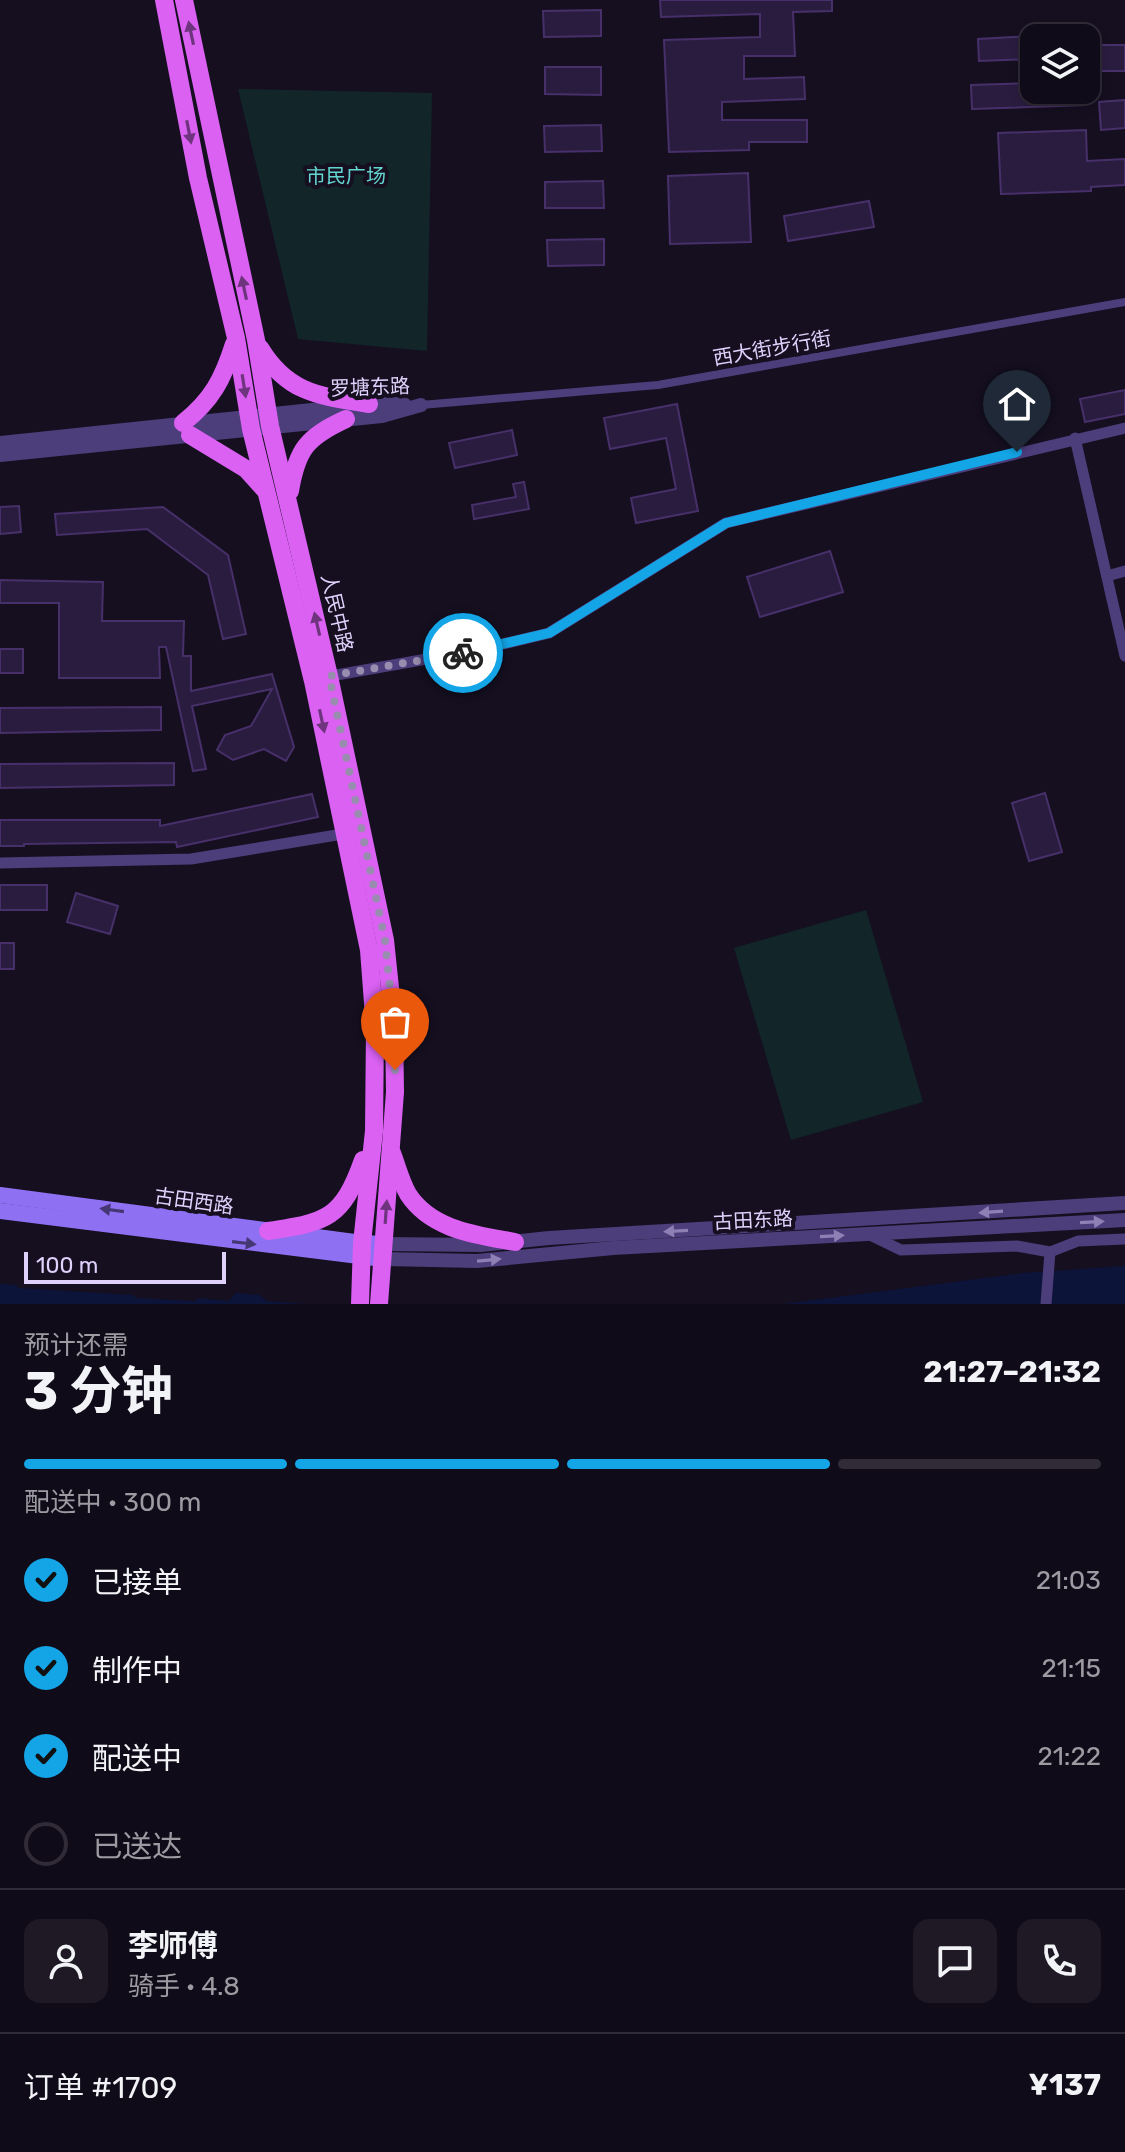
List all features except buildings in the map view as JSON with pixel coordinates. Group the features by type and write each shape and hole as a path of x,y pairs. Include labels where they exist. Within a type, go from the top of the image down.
{"main road":[{"name":"人民中路","path":"164,0 198,178 236,338 250,422 266,491 321,678"},
{"name":"人民中路","path":"184,0 256,340 321,678 354,831 385,940 394,1026 395,1092 383,1252 370,1297"},
{"path":"236,338 224,376 186,429 246,469 266,491"},
{"path":"256,340 271,366 293,386 323,397 369,404"},
{"path":"288,502 294,465 307,441 346,419"},
{"name":"人民中路","path":"354,831 375,1029 374,1131 362,1251 370,1297"},
{"path":"268,1231 323,1221 342,1205 355,1183 374,1131"},
{"path":"391,1149 408,1194 428,1216 465,1233 515,1242"},
{"name":"古田西路","path":"0,1195 268,1231 362,1251"},
{"name":"古田西路","path":"0,1211 383,1252"}],"street":[{"name":"西大街步行街","path":"421,405 658,385 1125,302"},
{"name":"罗塘东路","path":"0,455 369,404 421,405"},
{"name":"罗塘东路","path":"269,420 382,416 421,405"},
{"path":"321,678 478,650 549,633 726,523 1125,428"},
{"name":"罗塘东路","path":"0,443 186,429"},
{"path":"1075,438 1125,656"},
{"path":"1107,576 1125,571"},
{"path":"0,863 191,859 354,831"},
{"name":"古田东路","path":"383,1252 1125,1203"},
{"name":"古田东路","path":"383,1252 477,1261 613,1248 1125,1220"},
{"path":"868,1234 901,1250 1017,1246 1050,1252 1078,1241 1125,1239"},
{"path":"1046,1304 1050,1252"}],"green space":[{"name":"市民广场","path":"238,89 432,93 427,351 298,339"},
{"path":"866,910 923,1102 791,1140 734,948"}],"shaded area":[{"path":"1125,1266 1125,1304 783,1304 1023,1273"},
{"path":"0,1284 16,1285 18,1288 195,1301 197,1298 229,1301 236,1293 260,1295 267,1301 305,1304 0,1304"}],"way so far":[{"path":"395,1070 385,940 329,676 463,653"}],"route":[{"path":"463,653 549,633 726,523 1017,452"}]}
